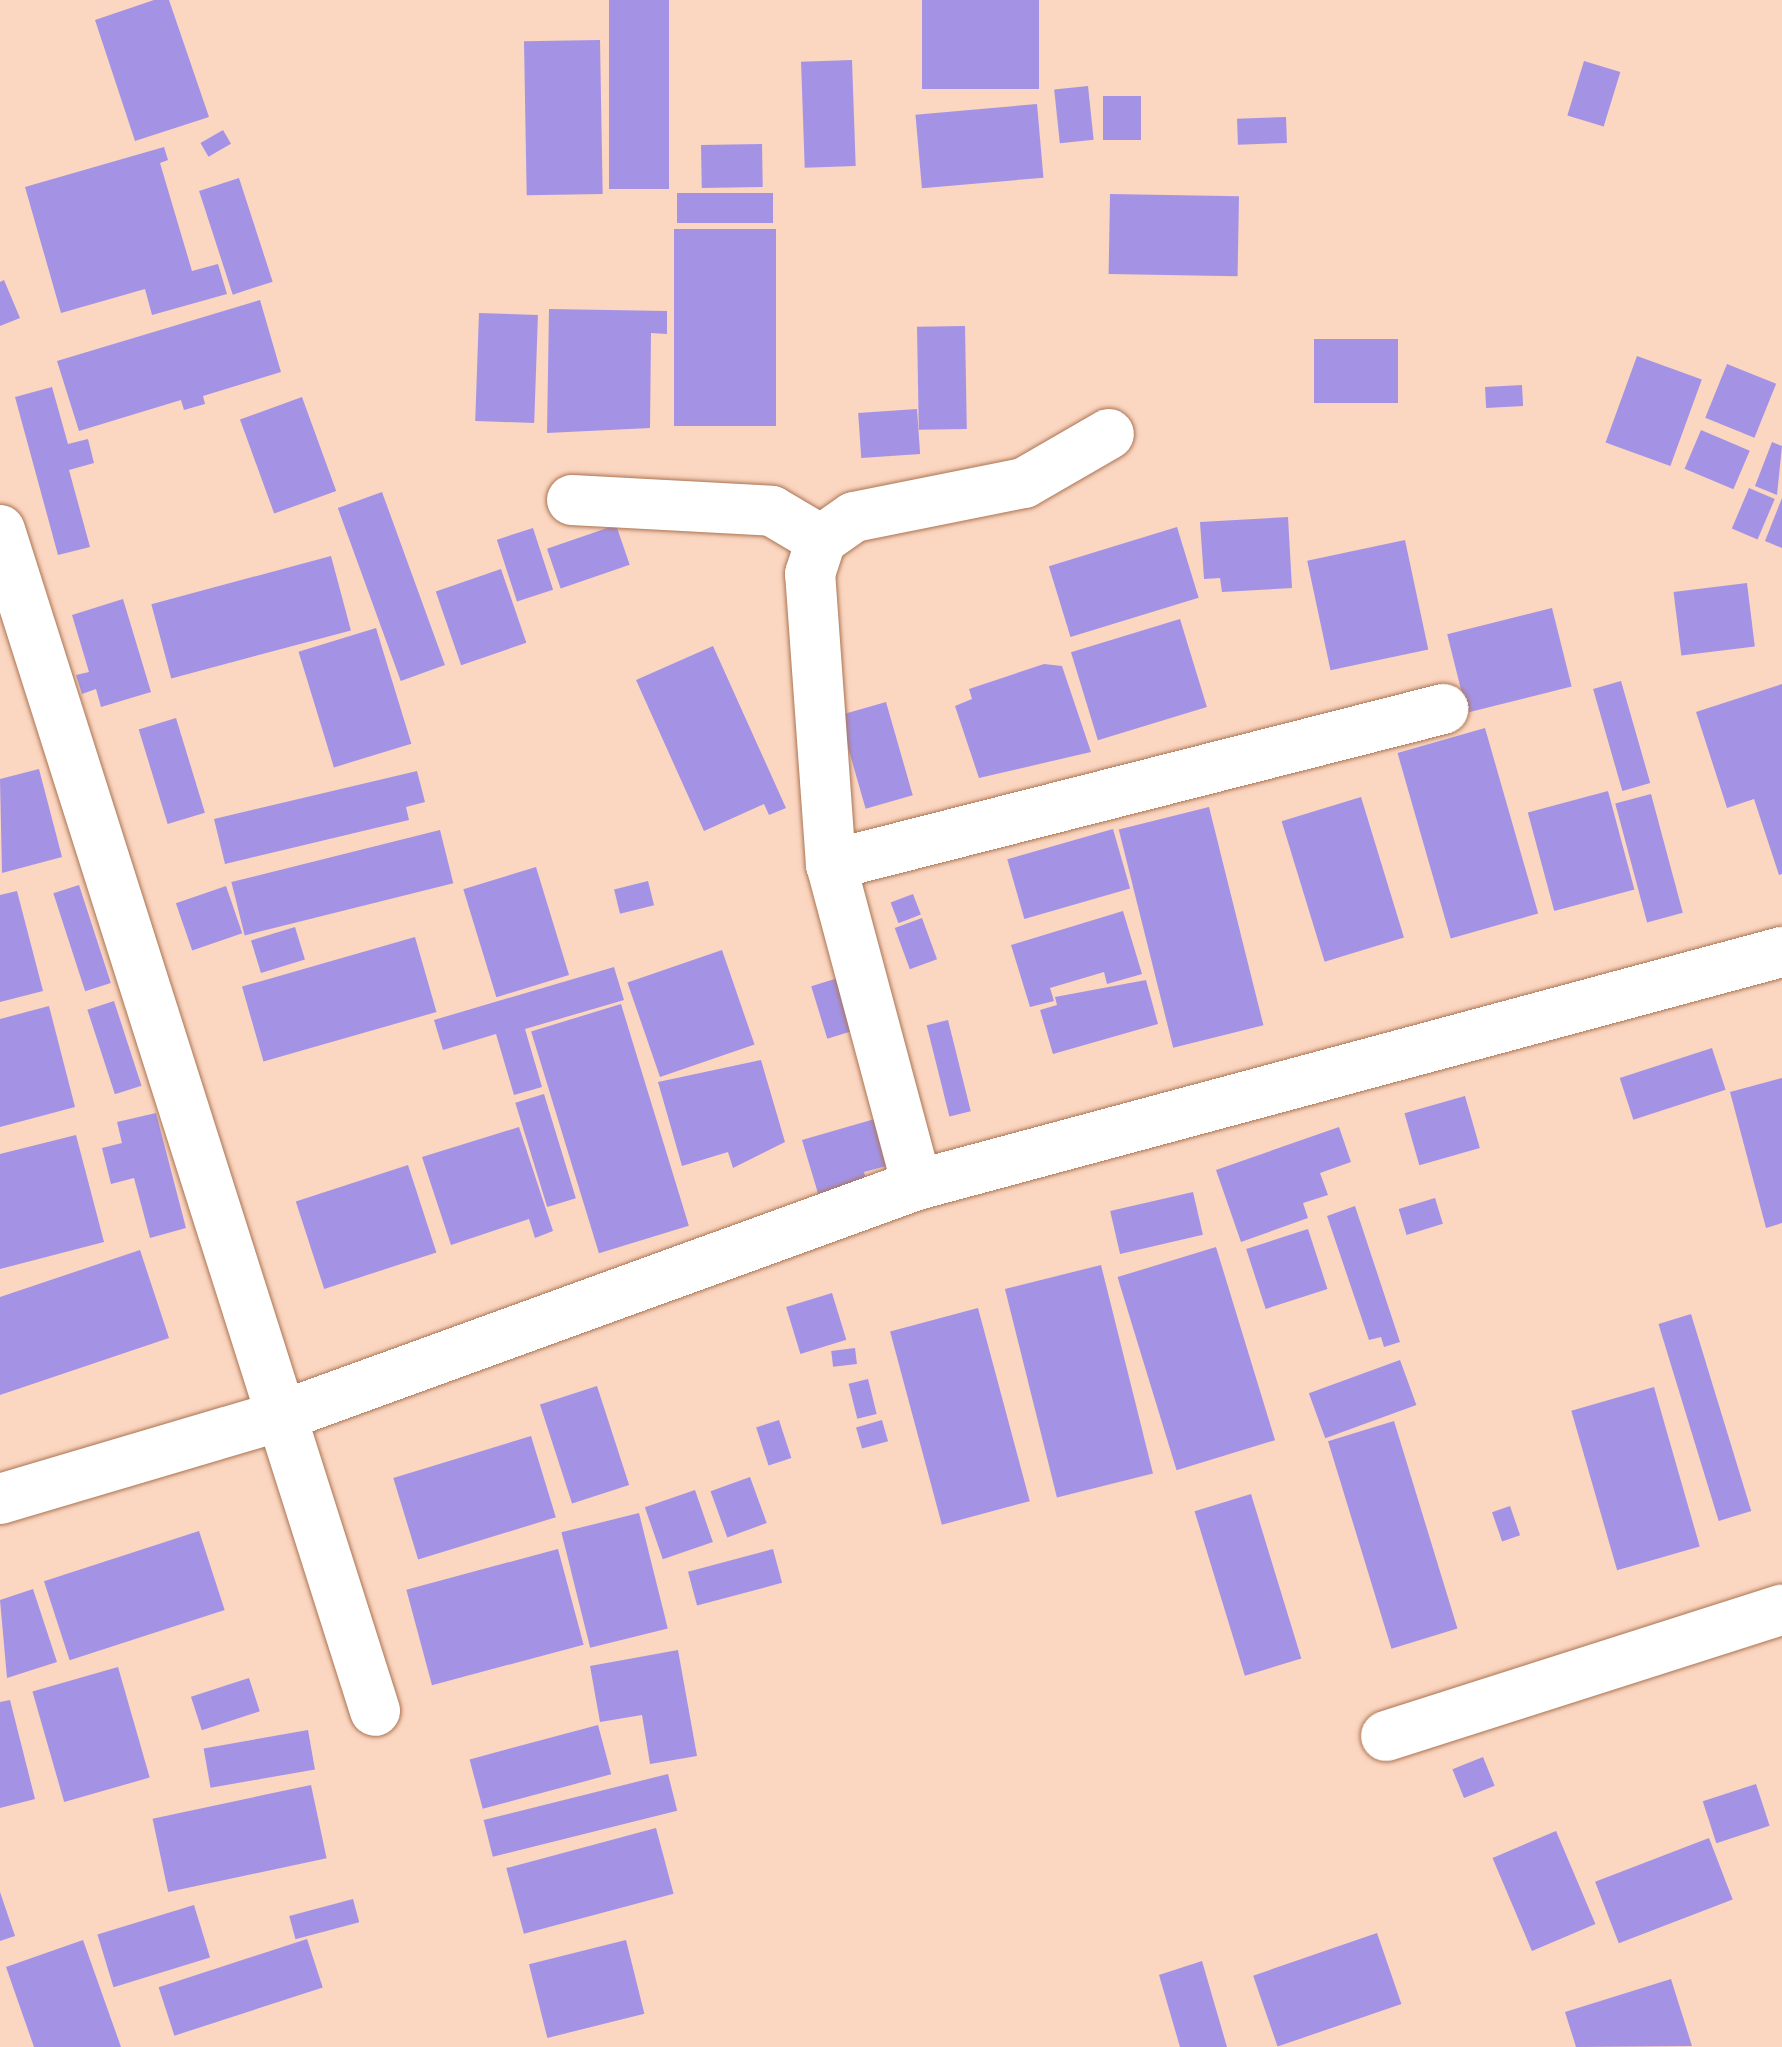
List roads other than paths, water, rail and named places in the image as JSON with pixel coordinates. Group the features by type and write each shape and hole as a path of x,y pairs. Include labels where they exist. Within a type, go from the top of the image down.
{"street":[{"path":"917,1185 831,865 810,617 820,540 854,516 1024,482 1109,434"},
{"path":"572,500 772,511 820,540"},
{"path":"0,530 284,1415 375,1712"},
{"path":"831,865 1444,709"},
{"path":"0,1500 284,1415 917,1185 1782,952"},
{"path":"1386,1736 1782,1610"}]}
